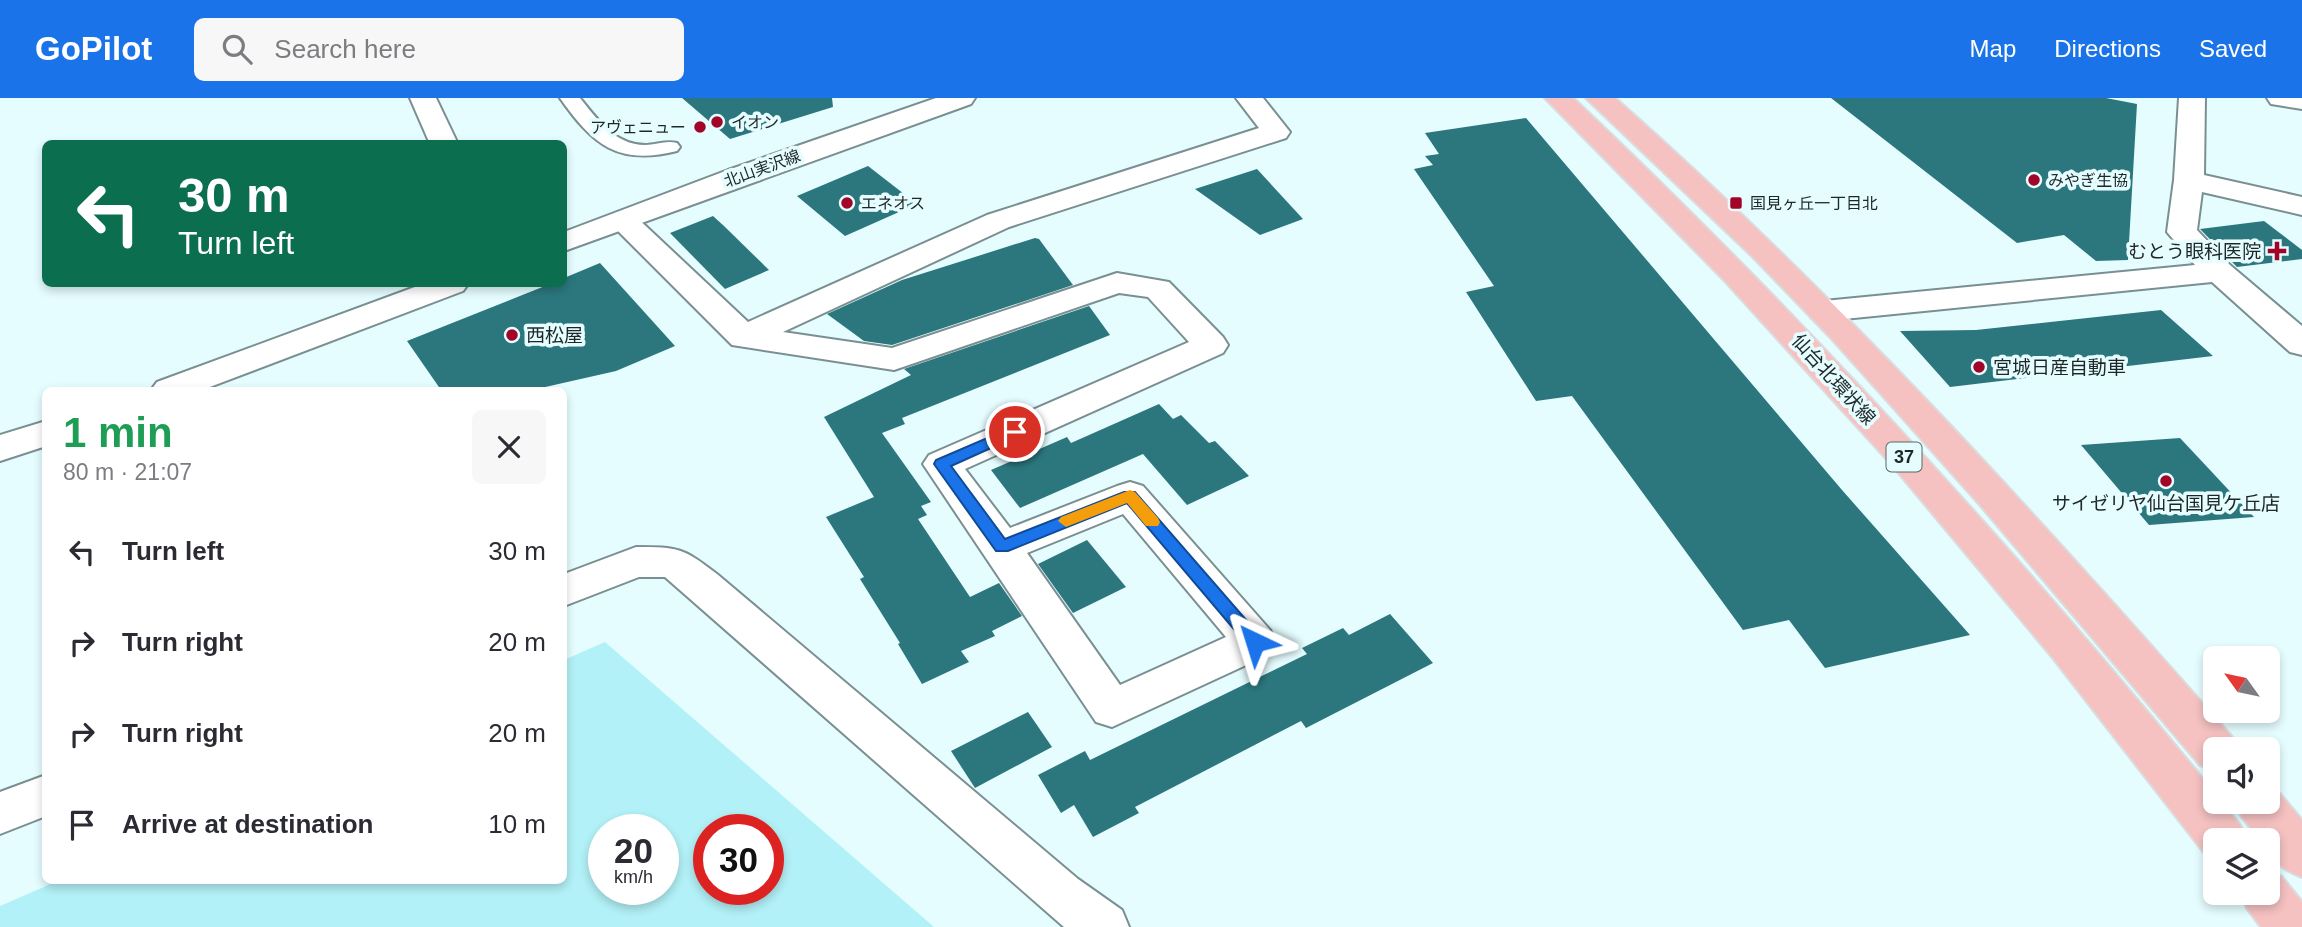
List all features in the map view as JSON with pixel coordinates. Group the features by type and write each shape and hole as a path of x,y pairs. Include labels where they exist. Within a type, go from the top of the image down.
{"main road":[{"name":"仙台北環状線","path":"1558,98 1670,206 1778,316 1929,484 2137,728 2215,828"},
{"name":"仙台北環状線","path":"1599,98 1657,148 1824,311 2012,513 2204,737"},
{"path":"2268,814 2302,855"},
{"path":"2274,905 2291,927"}],"street":[{"path":"423,98 442,140"},
{"name":"北山実沢線","path":"567,241 738,176 962,98"},
{"path":"744,337 998,221 1276,132 1249,98"},
{"path":"2192,98 2189,180 2182,232 2219,272 2302,344"},
{"path":"2280,98 2302,102"},
{"path":"2189,180 2302,206"},
{"path":"623,221 744,337 894,359 1117,283 1158,289 1212,345 942,464 1112,709 1255,642 1130,496 1002,547"},
{"path":"1824,311 2219,272"},
{"path":"177,387 445,287"},
{"path":"0,448 42,434"},
{"path":"567,589 636,562 673,562 703,584 1061,895 1104,927"},
{"path":"0,813 42,797"}],"lane":[{"path":"570,98 599,135 620,148 652,152 670,147"}],"shaded area":[{"path":"605,642 934,927 0,927 0,906 51,884 567,884 567,659"}],"building":[{"path":"682,98 832,98 833,107 730,139"},
{"name":"みやぎ生協","path":"1831,98 2106,98 2137,104 2128,260 2096,261 2064,235 2017,243"},
{"path":"1526,118 1842,490 1970,635 1825,668 1789,620 1743,630 1572,396 1536,401 1466,292 1494,286 1414,169 1433,165 1425,156 1439,154 1425,133"},
{"path":"868,166 917,204 845,236 797,196"},
{"path":"1257,169 1303,219 1260,235 1195,189"},
{"path":"713,216 769,270 725,289 670,233"},
{"path":"2264,221 2302,250 2302,259 2237,267 2200,229"},
{"path":"1035,238 1039,239 1073,285 892,345 864,341 827,314 902,280"},
{"path":"600,263 675,346 616,371 545,387 439,387 407,341 542,287 567,287 567,277"},
{"path":"1089,306 1110,335 902,418 905,424 882,433 931,502 921,506 927,515 918,519 970,597 999,583 1022,616 992,631 995,636 961,651 969,662 922,684 860,579 864,577 826,517 874,497 824,417 911,375 904,369"},
{"path":"2161,310 2213,356 1950,387 1900,331 1976,330"},
{"path":"1159,404 1173,419 1181,415 1209,443 1215,441 1249,476 1187,505 1143,454 1020,508 991,470 1067,437 1071,443"},
{"name":"サイゼリヤ仙台国見ケ丘店","path":"2180,438 2254,517 2149,525 2081,445"},
{"path":"1087,540 1126,587 1073,613 1038,564"},
{"path":"1390,614 1433,663 1306,728 1301,721 1135,807 1139,813 1093,837 1074,805 1061,813 1038,775 1085,751 1090,760 1307,654 1302,648 1343,628 1349,635"},
{"path":"1028,712 1052,747 975,788 951,751"}],"slow traffic":[{"path":"1066,521 1130,496 1152,522"}],"place":[{"name":"イオン","path":"717,122"},
{"name":"アヴェニュー","path":"700,127"},
{"name":"みやぎ生協","path":"2034,180"},
{"name":"エネオス","path":"847,203"},
{"name":"国見ヶ丘一丁目北","path":"1736,203"},
{"name":"むとう眼科医院","path":"2277,251"},
{"name":"西松屋","path":"512,335"},
{"name":"宮城日産自動車","path":"1979,367"},
{"name":"サイゼリヤ仙台国見ケ丘店","path":"2166,481"}],"route":[{"path":"1015,432 942,464 1002,547 1130,496 1255,642"}]}
